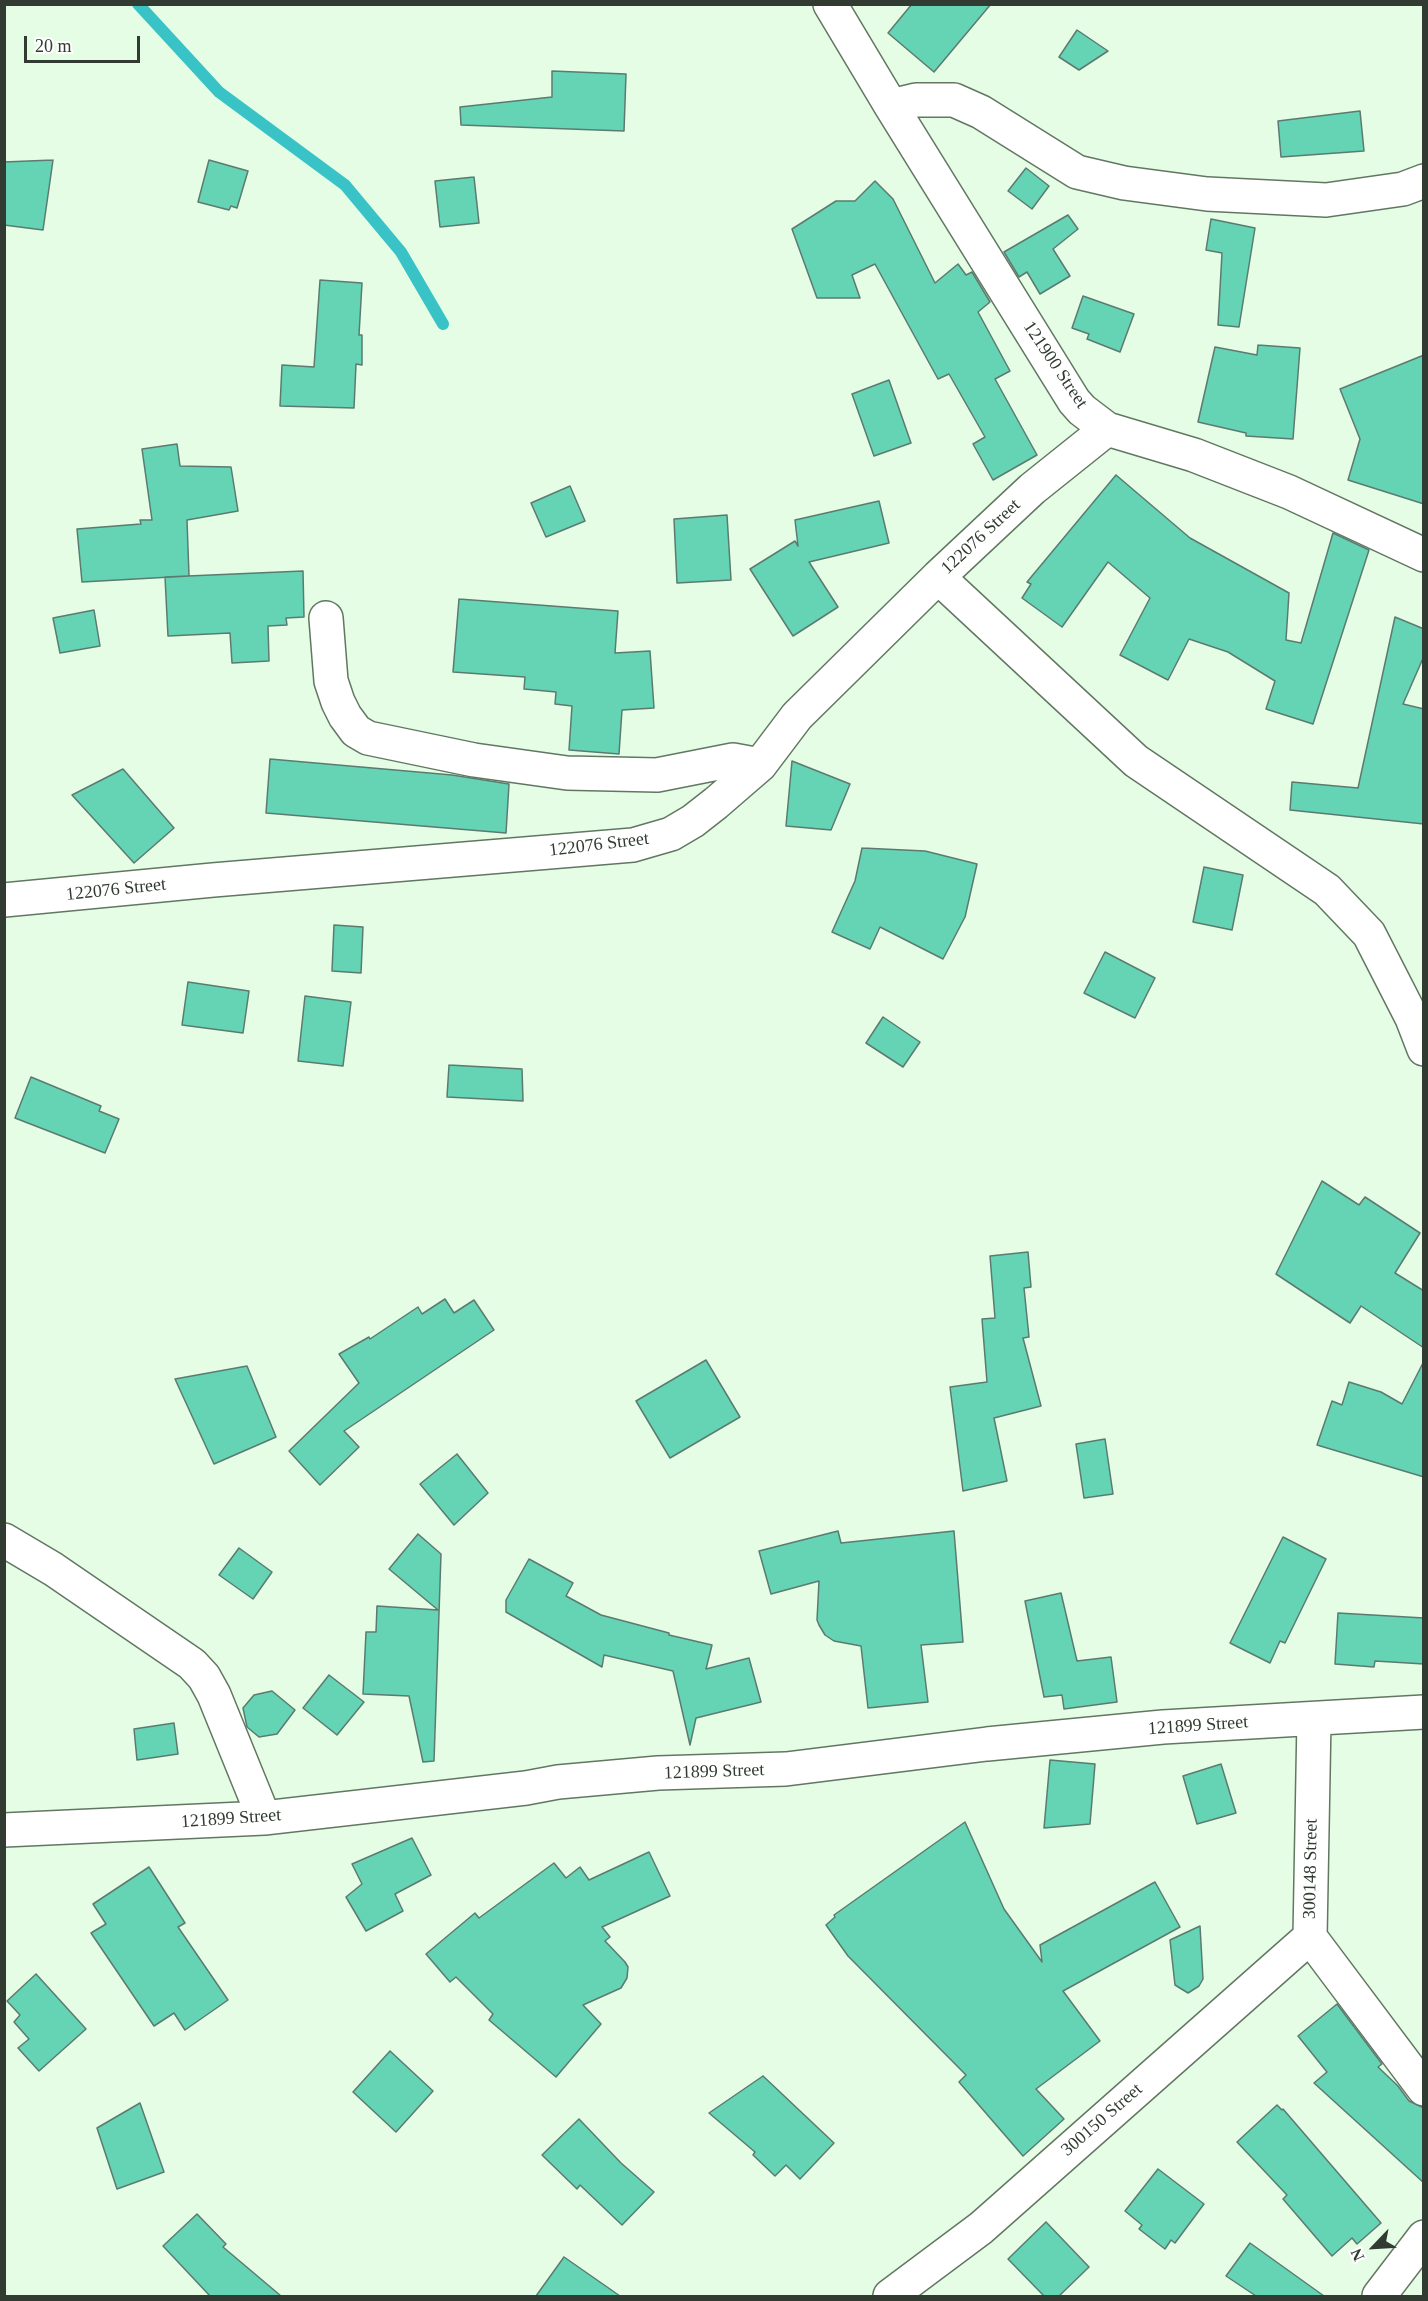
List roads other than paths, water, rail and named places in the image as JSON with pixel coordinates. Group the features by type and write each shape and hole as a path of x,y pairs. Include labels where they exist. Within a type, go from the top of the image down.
{"street":[{"name":"121900 Street","path":"830,4 1074,401 1093,420 1107,429 1194,455 1278,488 1424,555"},
{"path":"891,106 916,100 954,100 981,112 1077,172 1124,183 1207,194 1326,200 1403,189 1424,181"},
{"name":"122076 Street","path":"4,900 633,845 671,834 693,821 760,765 797,716 813,699 938,577 1032,489 1107,429"},
{"path":"938,577 1136,761 1328,890 1369,934 1412,1018 1424,1049"},
{"path":"326,618 331,681 338,702 356,731 368,738 474,759 567,773 657,775 733,760 760,765"},
{"path":"4,1540 53,1569 198,1670 214,1695 264,1818"},
{"name":"121899 Street","path":"4,1830 264,1818 526,1788 558,1782 658,1773 786,1769 999,1743 1163,1727 1424,1712"},
{"name":"300148 Street","path":"1314,1719 1310,1937 1424,2089"},
{"name":"300150 Street","path":"890,2296 981,2228 1310,1937"},
{"path":"1379,2296 1424,2236"}],"waterway":[{"path":"138,4 219,92 345,185 401,252 443,324"}]}
